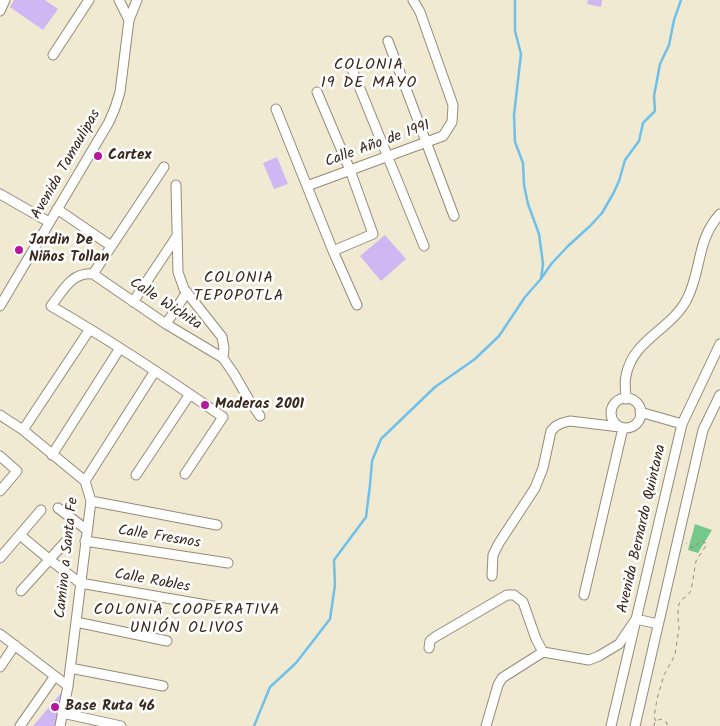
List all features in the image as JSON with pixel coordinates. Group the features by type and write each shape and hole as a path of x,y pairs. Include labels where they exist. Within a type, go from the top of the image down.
{"street":[{"path":"0,10 5,0"},
{"path":"54,55 89,0"},
{"path":"119,0 128,20"},
{"name":"Avenida Tamaulipas","path":"0,306 116,108 120,92 128,20 137,0"},
{"name":"Calle Año de 1991","path":"307,186 444,136 452,122 453,104 420,12 413,0"},
{"path":"388,40 425,143 454,216"},
{"path":"352,70 424,246"},
{"path":"317,92 350,170 373,234 333,251"},
{"path":"276,109 333,251 357,304"},
{"path":"164,167 93,274 86,273 71,281 51,306 120,348 223,417 185,474"},
{"path":"176,185 178,272 184,289 222,337 223,358 260,416"},
{"path":"0,194 49,222"},
{"path":"57,209 111,246"},
{"path":"626,399 626,376 634,354 676,316 682,307 692,288 703,242 710,226 720,214"},
{"path":"133,302 177,236"},
{"name":"Calle Wichita","path":"93,274 166,324 223,358"},
{"path":"166,324 187,292"},
{"path":"23,430 90,329"},
{"name":"Avenida Bernardo Quintana","path":"611,726 682,424 720,344"},
{"path":"52,454 120,348"},
{"path":"85,481 155,371"},
{"path":"136,475 190,394"},
{"path":"635,726 703,430 720,395"},
{"path":"492,576 493,555 499,542 535,488 543,468 550,431 562,423 570,421 622,428 628,428 636,424 640,416 639,406 636,402 626,399 620,400 612,408 612,419 615,424 622,428"},
{"path":"640,412 682,424"},
{"name":"Camino a Santa Fe","path":"0,415 23,430 85,481 91,500 68,686 60,726"},
{"path":"584,595 622,428"},
{"path":"0,456 17,471 0,491"},
{"path":"91,500 217,525"},
{"path":"58,508 87,530"},
{"path":"0,558 41,510"},
{"path":"20,535 80,583"},
{"path":"21,591 68,539"},
{"name":"Calle Fresnos","path":"85,541 228,563"},
{"name":"Calle Robles","path":"80,583 218,607"},
{"path":"429,648 430,642 435,637 507,595 514,595 523,602 536,639 543,652"},
{"path":"486,726 498,685 502,678 543,652 589,660 619,644 636,619 658,624"},
{"path":"76,622 167,641"},
{"path":"0,634 68,686"},
{"path":"0,667 15,645"},
{"path":"70,668 162,686"},
{"path":"20,726 55,676"},
{"path":"62,713 121,726"}],"path":[{"path":"654,726 656,721 654,710 661,685 675,654 679,628 678,607 680,600 691,591 696,562 706,544 702,541 694,548 691,548 684,542"},
{"path":"656,721 661,719 667,723 666,726"}],"green space":[{"path":"695,524 712,530 698,553 688,550"}],"building":[{"path":"14,0 45,0 58,9 43,30 10,7"},
{"path":"588,0 602,0 601,7 587,4"},
{"path":"277,157 288,184 274,189 263,163"},
{"path":"385,235 406,259 381,281 360,256"},
{"name":"Base Ruta 46","path":"65,688 55,726 33,726"}],"waterway":[{"path":"515,0 515,31 521,54 514,115 515,142 523,163 524,185 528,204 539,234 543,264 541,279"},
{"path":"254,726 270,687 296,663 330,619 335,585 334,560 366,517 372,461 381,439 435,387 475,359 499,336 525,297 552,263 602,213 619,181 625,160 639,141 643,123 655,111 654,96 660,64 669,45 674,20 681,0"}],"place":[{"name":"Cartex","path":"98,156"},
{"name":"Jardin De Niños Tollan","path":"19,250"},
{"name":"Maderas 2001","path":"205,405"},
{"name":"Base Ruta 46","path":"55,707"}],"district":[{"name":"COLONIA 19 DE MAYO","path":"369,75"},
{"name":"COLONIA TEPOPOTLA","path":"239,288"},
{"name":"COLONIA COOPERATIVA UNIÓN OLIVOS","path":"187,620"}]}
